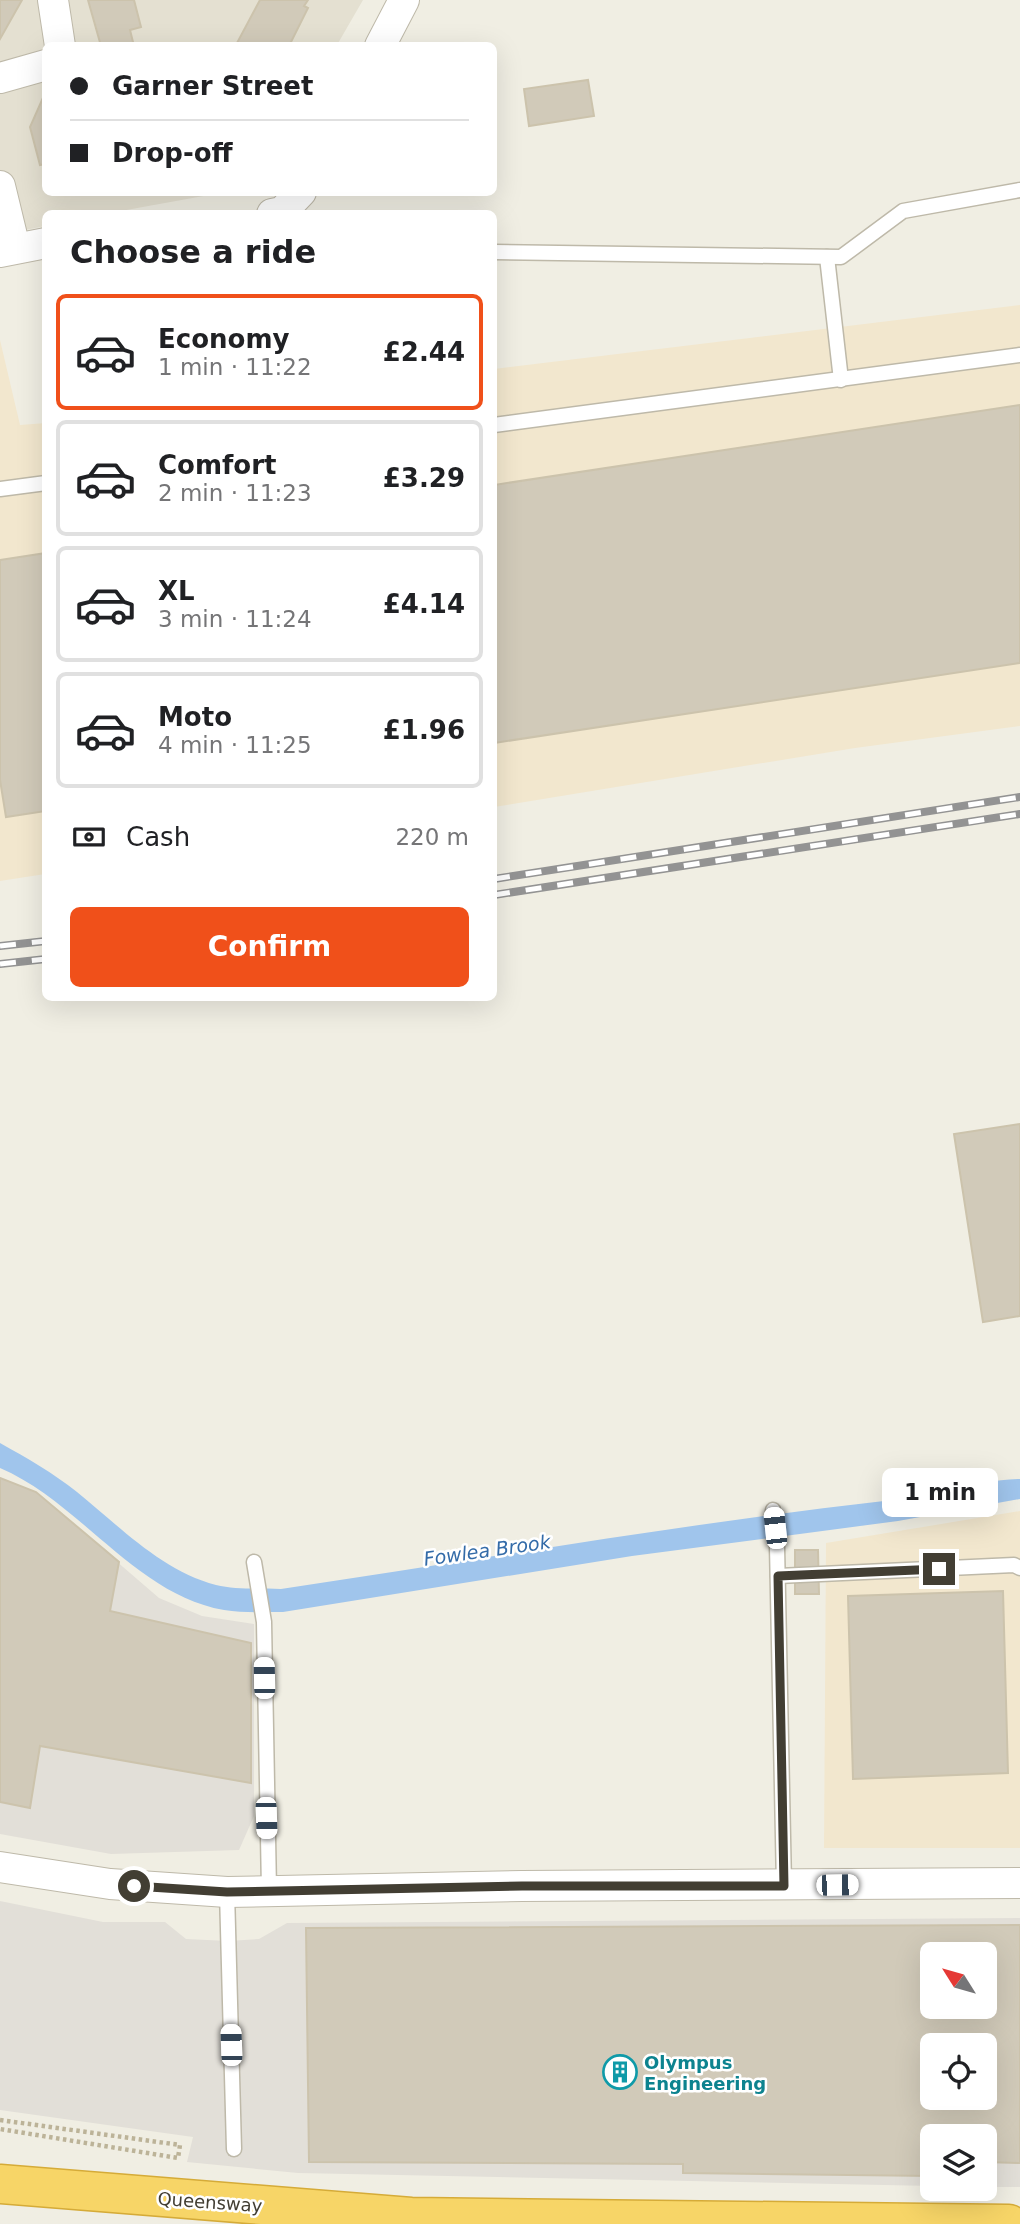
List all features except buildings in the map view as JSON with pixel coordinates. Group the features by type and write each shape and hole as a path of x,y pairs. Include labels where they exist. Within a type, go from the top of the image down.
{"highway":[{"name":"Queensway","path":"6,2184 411,2217 1009,2224"}],"street":[{"path":"53,0 59,42"},
{"path":"382,42 404,0"},
{"path":"0,78 42,66"},
{"path":"0,187 8,250 42,244"},
{"path":"284,210 297,196"},
{"path":"0,1867 110,1884 227,1892 522,1886 1020,1883"}],"lane":[{"path":"497,252 841,257 903,211 1020,190"},
{"path":"827,257 841,380"},
{"path":"497,425 1020,355"},
{"path":"0,489 42,484"},
{"path":"773,1510 778,1576 784,1886"},
{"path":"254,1562 260,1583 264,1622 269,1890"},
{"path":"778,1576 1014,1564 1020,1568"},
{"path":"227,1892 234,2149"}],"path":[{"path":"0,2120 180,2145 178,2158 0,2129"}],"shaded area":[{"path":"0,0 363,0 339,42 42,42 42,196 204,196 126,210 42,210 42,227 0,235"},
{"path":"1020,305 1020,726 855,748 497,807 497,369"},
{"path":"0,340 20,425 42,423 42,874 0,881"},
{"path":"0,1478 36,1492 159,1598 202,1616 254,1624 254,1816 239,1850 111,1854 0,1834"},
{"path":"1020,1511 1020,1848 824,1848 826,1543"},
{"name":"Olympus Engineering","path":"0,1901 103,1922 165,1922 186,1939 228,1941 259,1939 287,1923 1020,1918 1020,2187 997,2187 997,2124 920,2124 920,2186 298,2173 187,2162 193,2137 0,2110"}],"water":[{"path":"0,1443 59,1478 142,1546 177,1569 216,1585 240,1588 281,1589 657,1531 901,1499 1003,1480 1020,1479 1020,1499 898,1521 632,1556 283,1612 239,1612 192,1601 163,1586 136,1567 56,1502 29,1483 0,1468"}],"railway":[{"path":"497,879 1020,797"},
{"path":"497,895 1020,814"},
{"path":"0,946 42,941"},
{"path":"0,964 42,959"}],"place":[{"name":"Olympus Engineering","path":"620,2072"}],"route":[{"path":"134,1886 227,1892 522,1886 784,1886 778,1576 939,1569"}],"water label":[{"name":"Fowlea Brook","path":"487,1550"}]}
